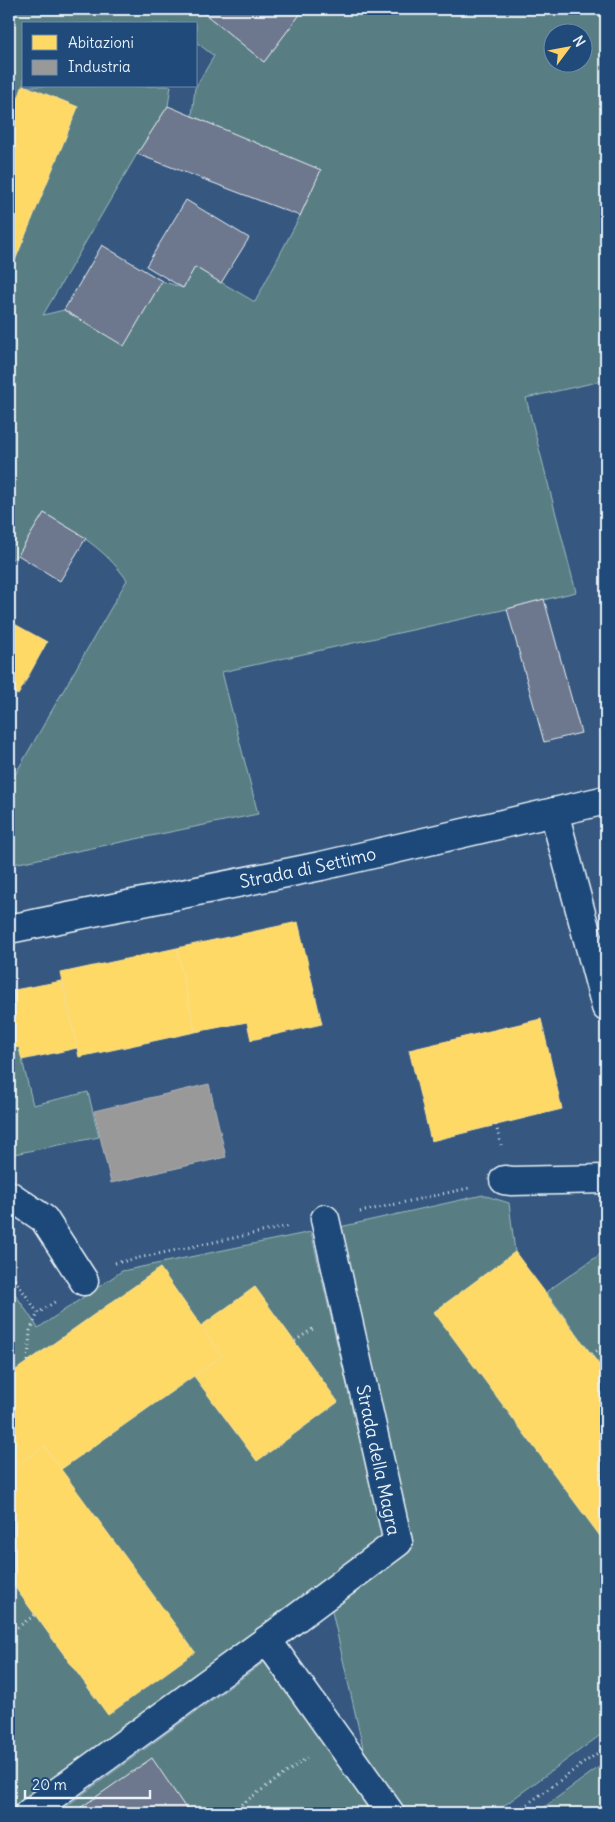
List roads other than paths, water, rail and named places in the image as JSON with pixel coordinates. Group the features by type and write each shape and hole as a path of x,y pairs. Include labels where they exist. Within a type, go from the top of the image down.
{"main road":[{"name":"Strada di Settimo","path":"9,929 321,866 606,800"},
{"path":"554,812 606,1007"},
{"path":"504,1180 606,1179"},
{"path":"9,1195 44,1219 84,1281"},
{"name":"Strada della Magra","path":"29,1813 398,1542 325,1219"},
{"path":"267,1640 390,1813"}]}
